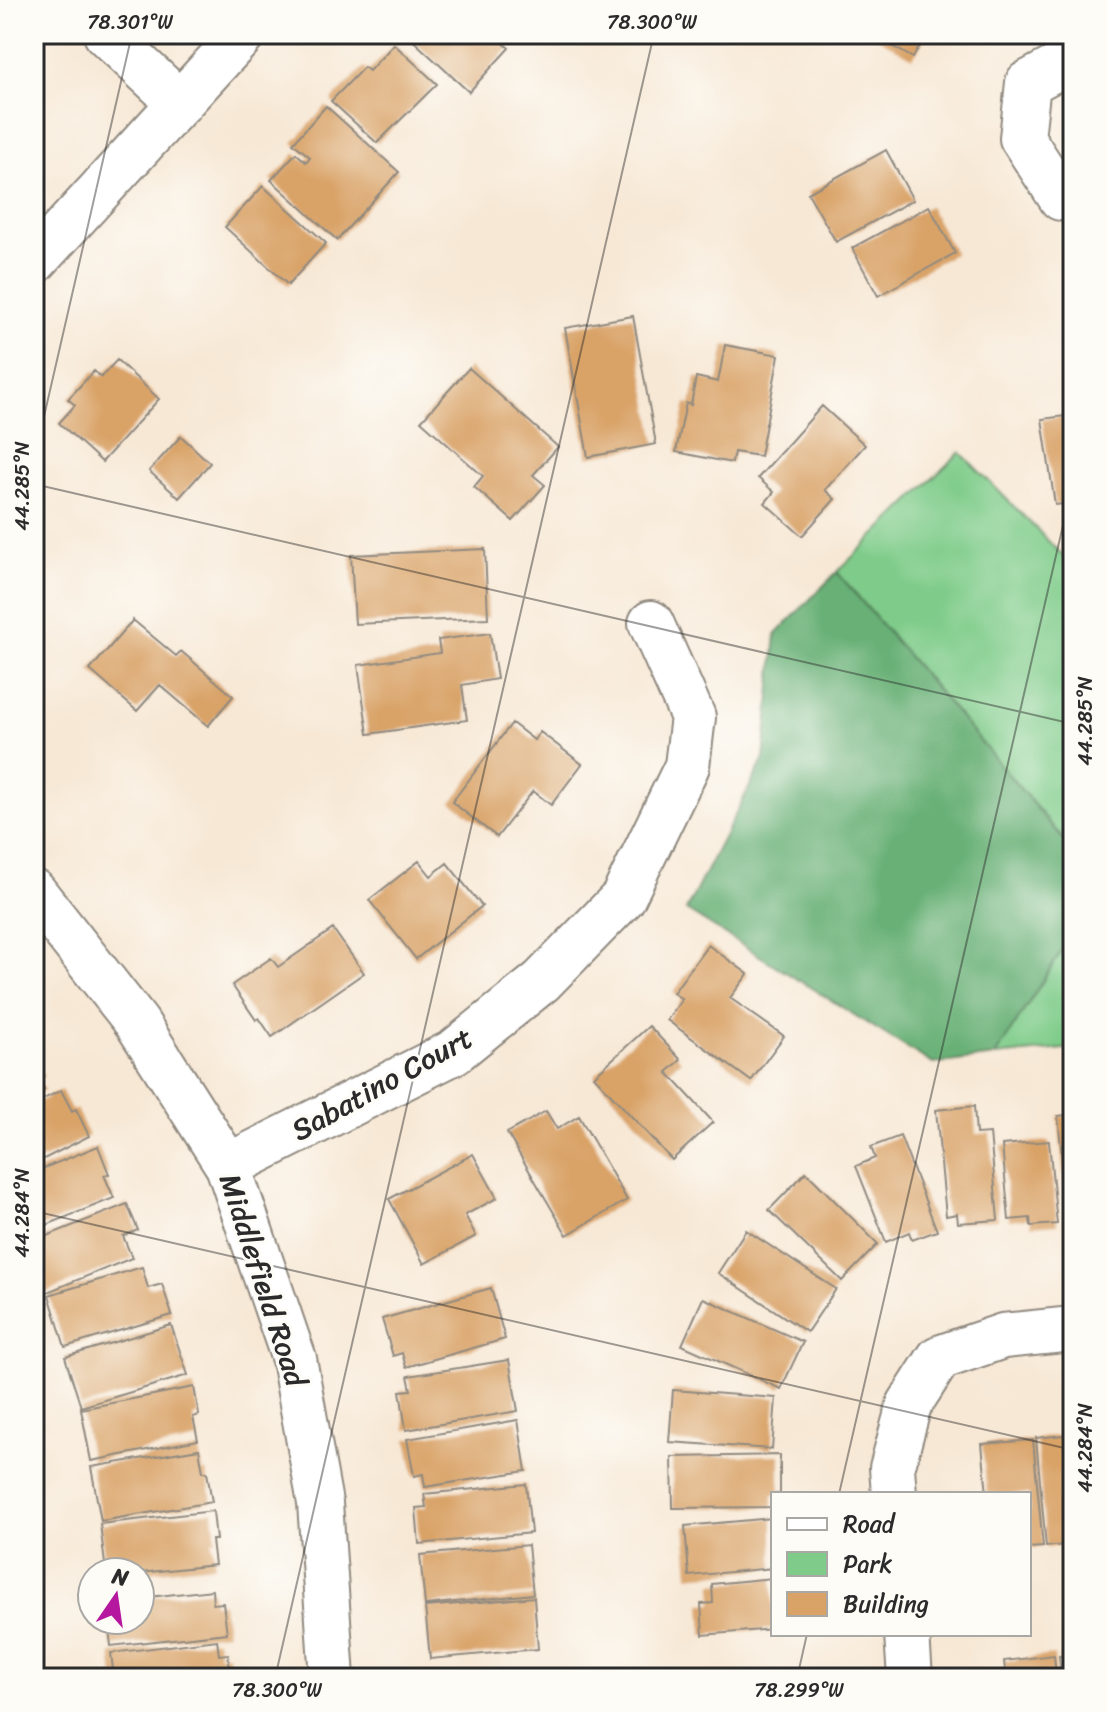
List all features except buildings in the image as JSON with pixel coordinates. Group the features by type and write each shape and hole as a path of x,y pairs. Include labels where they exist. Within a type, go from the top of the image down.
{"street":[{"path":"106,34 180,103"},
{"path":"34,262 243,34"},
{"path":"1073,59 1028,83 1022,138 1061,198 1073,199"},
{"name":"Sabatino Court","path":"228,1166 454,1052 542,981 623,898 687,766 693,717 651,623"},
{"name":"Middlefield Road","path":"34,892 137,1023 228,1166 294,1359 320,1503 332,1678"},
{"path":"894,1492 892,1468 909,1405 939,1358 1003,1336 1073,1329"},
{"path":"907,1636 910,1678"}],"green space":[{"path":"960,452 1073,566 1073,851 837,572"},
{"path":"837,572 1073,851 1073,933 995,1056 933,1064 686,910 764,759 776,634"},
{"path":"1073,933 1073,1048 995,1056"}]}
